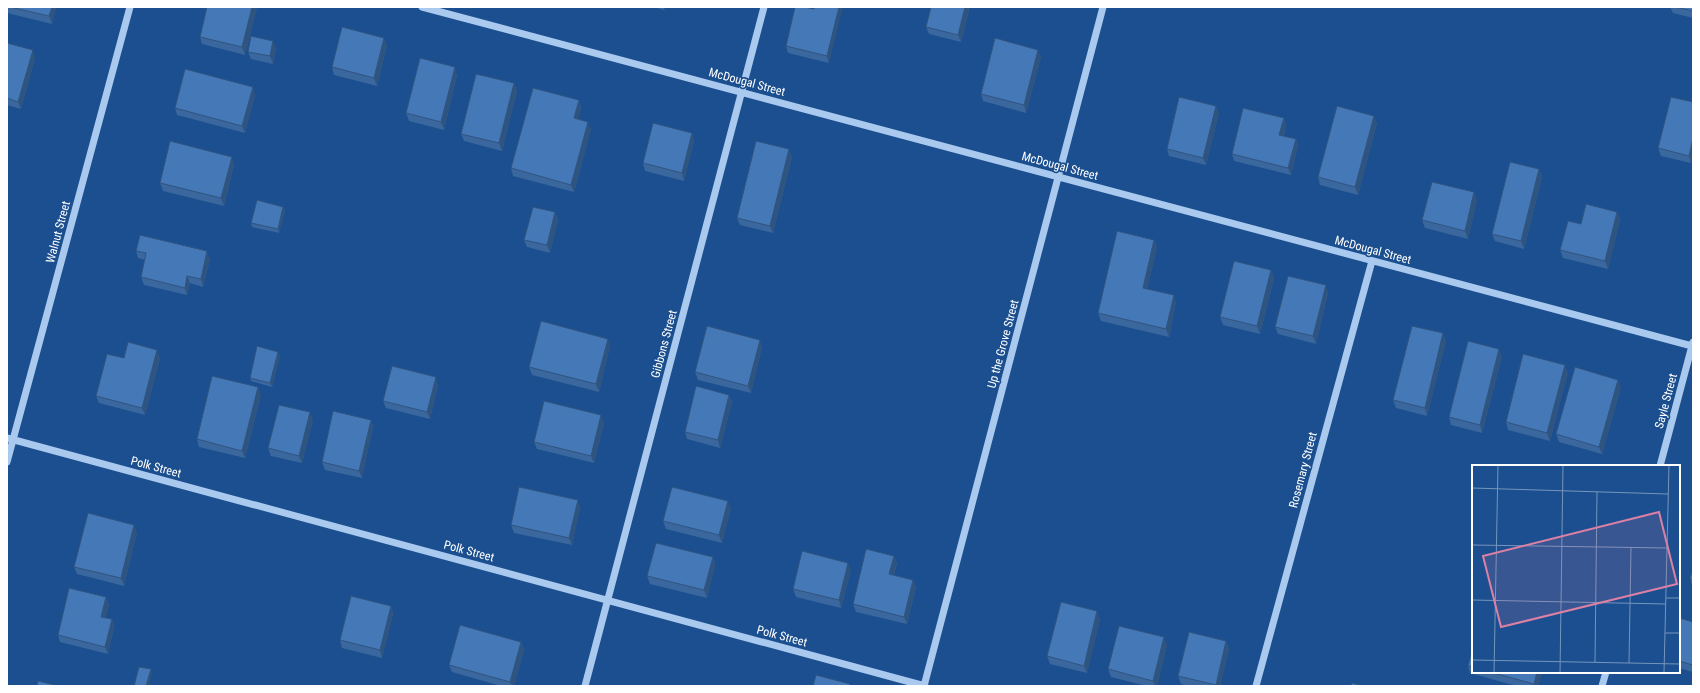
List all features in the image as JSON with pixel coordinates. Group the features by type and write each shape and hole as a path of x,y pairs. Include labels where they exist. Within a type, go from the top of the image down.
{"street":[{"name":"Walnut Street","path":"7,462 10,439 130,7"},
{"name":"McDougal Street","path":"422,7 1372,261 1692,344"},
{"name":"Gibbons Street","path":"585,686 764,7"},
{"name":"Up the Grove Street","path":"924,686 1103,7"},
{"name":"Rosemary Street","path":"1256,686 1372,261"},
{"name":"Sayle Street","path":"1660,465 1692,344"},
{"name":"Polk Street","path":"10,439 924,686"},
{"path":"1602,686 1606,673"}],"building":[{"path":"10,7 52,7 49,16"},
{"path":"207,7 252,7 242,47 200,37"},
{"path":"795,7 814,9 814,7 839,7 827,56 786,46"},
{"path":"931,7 965,7 958,35 926,27"},
{"path":"1675,7 1693,7 1693,11"},
{"path":"342,27 384,38 374,78 332,67"},
{"path":"251,36 273,41 270,56 248,52"},
{"path":"995,38 1038,50 1024,105 981,94"},
{"path":"7,43 33,50 18,102 7,98"},
{"path":"420,58 455,67 441,122 406,113"},
{"path":"185,69 253,87 242,126 175,108"},
{"path":"476,74 514,83 499,143 461,134"},
{"path":"533,88 579,100 574,118 588,122 571,185 511,168"},
{"path":"1179,97 1216,106 1203,158 1167,149"},
{"path":"1671,97 1693,102 1693,138 1689,156 1658,148"},
{"path":"1337,106 1374,116 1355,187 1318,177"},
{"path":"1243,108 1284,118 1279,135 1296,139 1288,168 1232,154"},
{"path":"653,123 692,133 682,173 643,163"},
{"path":"170,141 232,157 221,198 160,183"},
{"path":"756,141 789,149 770,226 737,218"},
{"path":"1510,162 1539,169 1521,241 1492,234"},
{"path":"1432,182 1474,192 1465,231 1422,220"},
{"path":"257,200 283,207 278,229 251,223"},
{"path":"1586,204 1617,212 1605,261 1560,250 1568,221 1581,224"},
{"path":"533,207 555,212 547,245 524,240"},
{"path":"1117,231 1154,240 1143,288 1174,295 1166,329 1098,313"},
{"path":"140,235 207,251 201,279 187,276 185,288 141,277 146,253 136,251"},
{"path":"1234,261 1271,270 1257,326 1220,317"},
{"path":"1288,276 1326,285 1313,336 1275,327"},
{"path":"541,321 608,339 596,384 529,367"},
{"path":"707,326 760,340 748,386 695,372"},
{"path":"1412,326 1443,333 1425,408 1393,400"},
{"path":"1468,341 1499,349 1480,425 1449,417"},
{"path":"128,342 157,350 142,408 96,396 107,354 124,358"},
{"path":"257,346 278,352 270,383 250,378"},
{"path":"1523,354 1565,365 1547,433 1506,422"},
{"path":"392,366 436,377 427,412 383,401"},
{"path":"1575,367 1618,380 1599,447 1556,434"},
{"path":"212,376 258,387 242,451 197,439"},
{"path":"696,386 729,395 718,440 685,432"},
{"path":"544,401 601,415 591,456 534,442"},
{"path":"279,405 310,412 299,456 268,448"},
{"path":"333,411 371,420 359,471 322,462"},
{"path":"519,487 578,500 569,538 511,525"},
{"path":"672,487 728,501 719,535 663,521"},
{"path":"88,513 134,525 121,578 74,567"},
{"path":"656,543 713,557 704,590 647,576"},
{"path":"866,549 894,556 889,574 913,580 904,617 853,604"},
{"path":"802,551 848,563 839,600 793,589"},
{"path":"1693,568 1693,580 1690,579"},
{"path":"69,588 106,597 101,617 112,619 105,647 58,635"},
{"path":"351,596 391,606 380,650 340,640"},
{"path":"1061,602 1097,611 1084,666 1047,656"},
{"path":"1680,618 1693,622 1693,665 1680,661"},
{"path":"460,625 521,642 510,682 449,665"},
{"path":"1119,626 1164,637 1153,681 1108,669"},
{"path":"1189,632 1226,641 1216,685 1178,676"},
{"path":"1472,651 1472,667 1468,666"},
{"path":"139,667 151,669 146,686 134,686"},
{"path":"1494,673 1537,673 1534,684"},
{"path":"816,675 850,684 850,686 813,686"},
{"path":"38,681 59,686 37,686"},
{"path":"1352,683 1363,686 1351,686"}]}
